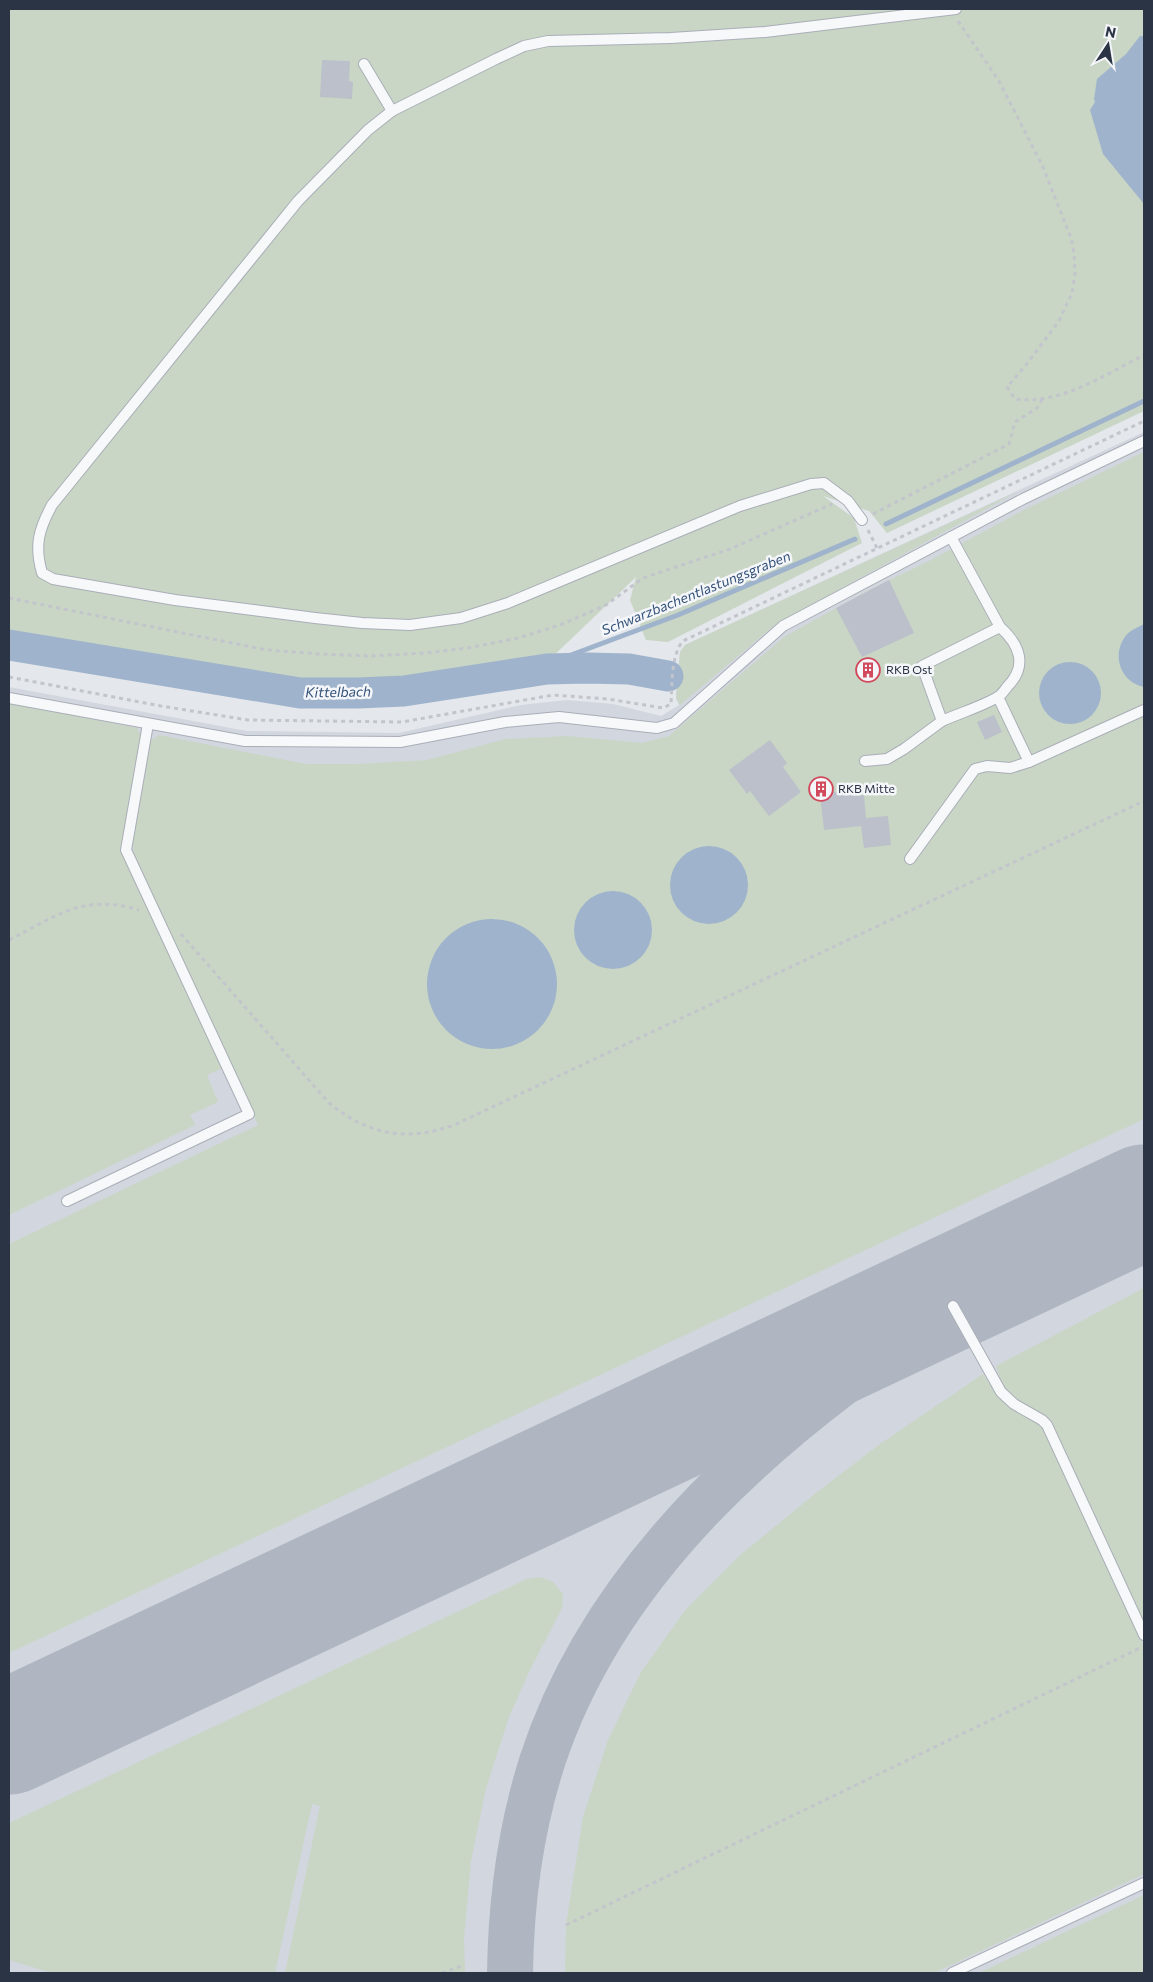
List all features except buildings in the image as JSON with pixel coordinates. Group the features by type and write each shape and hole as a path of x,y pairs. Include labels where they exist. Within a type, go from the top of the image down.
{"lane":[{"path":"862,520 848,501 824,483 811,484 740,506 508,603 461,618 410,625 352,622 176,600 53,579 42,573 38,559 38,540 41,526 52,505 298,201 368,130 392,111 524,46 548,41 671,38 765,32 953,9"},
{"path":"364,64 392,111"},
{"path":"9,698 246,741 400,742 505,722 559,716 657,728 674,723 783,626 1023,499 1144,441"},
{"path":"865,761 888,759 942,721 998,698 1014,680 1020,662 1017,647 1000,627 951,538"},
{"path":"942,721 922,666 1000,627"},
{"path":"998,698 1029,762"},
{"path":"910,859 975,769 987,766 1010,768 1029,762 1144,710"},
{"path":"67,1201 249,1114 126,850 148,724"},
{"path":"953,1306 1001,1392 1014,1404 1042,1420 1047,1425 1144,1635"},
{"path":"952,1973 1144,1883"}],"path":[{"path":"953,9 999,81 1043,167 1071,238 1075,274 1072,293 1059,321 1007,387 1015,399 1042,400 1068,392 1144,355"},
{"path":"877,548 862,520 1009,444 1015,422 1037,408 1042,400"},
{"path":"9,677 161,706 248,720 402,722 553,695 608,699 663,708 671,704 676,654 683,641 1144,421"},
{"path":"9,598 267,650 370,656 426,654 518,638 560,625 606,605 643,578 730,549 816,510 833,504 841,506"},
{"path":"176,929 318,1091 336,1108 357,1123 372,1129 397,1134 422,1134 454,1125 1144,801"},
{"path":"9,940 50,917 80,906 95,904 127,906 156,916"},
{"path":"566,1925 1144,1646"},
{"path":"442,1973 464,1965"}],"shaded area":[{"path":"1144,432 1144,1973 9,1973 9,687 247,731 399,733 521,705 567,700 613,704 661,716 679,705 676,698 680,652 685,645"}],"green space":[{"path":"9,9 1144,9 1144,411 887,533 869,511 823,496 854,518 862,543 668,642 646,640 630,600 636,577 547,662 463,674 308,686 9,634"},
{"path":"1144,452 1144,1119 9,1653 9,1244 258,1125 134,856 132,834 148,743 159,735 306,764 357,764 427,760 506,739 568,736 642,743 669,736 784,637 865,592 929,561 1024,510"},
{"path":"1019,491 776,624 680,705 676,698 680,652 685,645"},
{"path":"9,703 137,728 142,738 122,848 128,867 223,1068 207,1075 218,1102 190,1115 195,1125 9,1215"},
{"path":"1144,1288 1144,1621 1052,1422 1015,1399 1005,1389 996,1366"},
{"path":"983,1374 996,1394 1011,1408 1042,1426 1144,1646 1144,1874 934,1973 565,1973 566,1925 583,1817 608,1740 641,1672 686,1609 739,1556 880,1444"},
{"path":"540,1577 553,1582 563,1594 562,1608 529,1672 509,1717 486,1788 471,1861 464,1938 465,1973 285,1973 320,1806 312,1804 275,1973 52,1973 9,1960 9,1823 527,1579"},
{"path":"1144,1895 1144,1973 979,1973"}],"water":[{"path":"1140,36 1144,36 1144,204 1103,154 1090,110 1095,102 1097,79 1126,54"},
{"path":"1144,625 1144,687 1130,681 1119,662 1120,647 1125,637"},
{"path":"1064,662 1076,662 1092,671 1099,681 1101,693 1099,705 1092,715 1076,724 1064,724 1053,719 1044,710 1039,699 1039,687 1044,676 1053,667"},
{"path":"701,846 717,846 731,852 742,863 748,877 748,893 742,907 731,918 717,924 701,924 687,918 676,907 670,893 670,877 676,863 687,852"},
{"path":"613,891 628,894 641,902 649,915 652,930 649,945 641,958 628,966 613,969 598,966 585,958 577,945 574,930 577,915 585,902 598,894"},
{"path":"492,919 517,924 538,938 552,959 557,984 552,1009 538,1030 517,1044 492,1049 467,1044 446,1030 432,1009 427,984 432,959 446,938 467,924"}],"waterway":[{"name":"Schwarzbachentlastungsgraben","path":"886,524 1144,401"},
{"name":"Schwarzbachentlastungsgraben","path":"547,669 563,658 678,615 855,539"},
{"name":"Kittelbach","path":"9,645 300,693 404,691 547,669 629,669 668,676"}],"taxiway":[{"path":"510,1973 512,1919 518,1866 522,1840 542,1762 571,1690 609,1622 655,1559 707,1501 764,1447 824,1397 887,1350 951,1307 1000,1277 1085,1230"}],"runway":[{"path":"9,1737 1144,1202"}],"place":[{"name":"RKB Ost","path":"868,670"},
{"name":"RKB Mitte","path":"821,789"}]}
